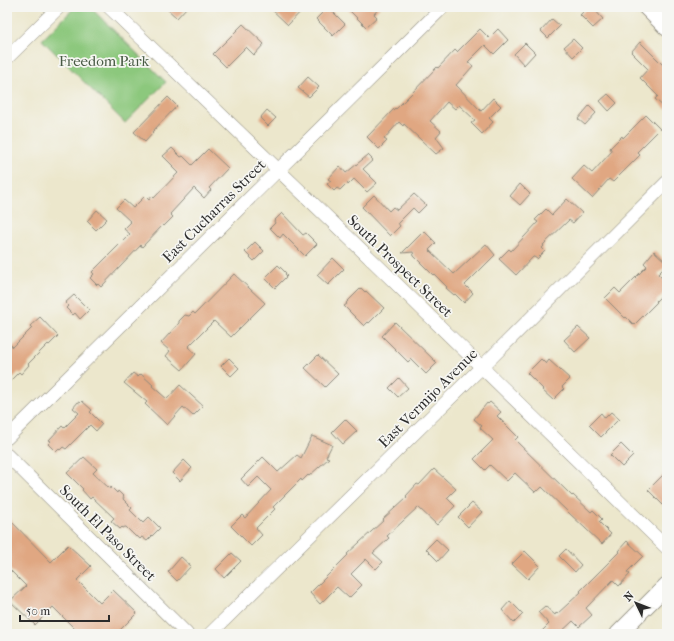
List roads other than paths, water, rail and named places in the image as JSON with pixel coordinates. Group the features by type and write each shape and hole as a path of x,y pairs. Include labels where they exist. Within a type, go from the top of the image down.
{"street":[{"path":"7,58 59,7"},
{"name":"South Prospect Street","path":"109,7 667,548"},
{"name":"East Cucharras Street","path":"7,438 443,7"},
{"path":"646,7 667,28"},
{"name":"East Vermijo Avenue","path":"210,634 482,367 667,182"},
{"name":"South El Paso Street","path":"7,455 187,634"},
{"path":"618,634 667,585"}],"park label":[{"name":"Freedom Park","path":"104,61"}]}
